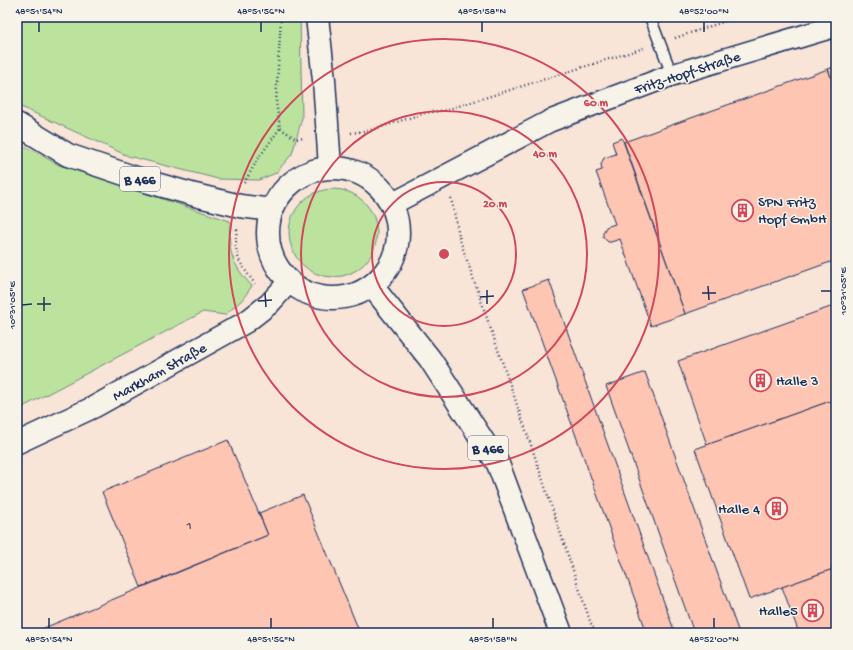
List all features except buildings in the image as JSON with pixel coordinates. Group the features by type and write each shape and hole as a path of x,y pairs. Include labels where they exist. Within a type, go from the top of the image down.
{"main road":[{"path":"317,17 324,80 330,167"},
{"name":"B 466","path":"17,124 68,155 90,163 195,195 240,206 272,210"},
{"path":"330,167 349,169 367,176 382,188 392,204 399,226 397,249 388,270 372,286 352,296 330,299 308,294 289,282 277,267 270,249 268,230 272,210 280,193 294,180 311,171 330,167"},
{"name":"B 466","path":"372,286 430,359 498,464 561,633"}],"street":[{"name":"Fritz-Hopf-Straße","path":"392,204 550,121 672,75 836,26"},
{"name":"Markham Straße","path":"17,443 94,407 246,322 269,304 289,282"}],"lane":[{"path":"650,17 672,75"}],"path":[{"path":"281,17 276,102 280,128 296,139 327,137 371,130 425,113 446,110 738,17"},
{"path":"446,176 460,240 595,633"}],"green space":[{"path":"17,17 300,17 302,118 292,154 276,173 259,180 218,179 128,156 19,106 17,105"},
{"path":"17,142 59,165 230,221 232,256 239,271 252,286 242,300 225,315 203,312 17,410"},
{"path":"333,189 350,192 358,196 370,208 374,216 377,233 374,250 370,258 358,270 350,274 333,277 316,274 308,270 296,258 292,250 289,233 292,216 296,208 308,196 316,192"}],"place":[{"name":"SPN Fritz Hopf GmbH","path":"742,210"},
{"name":"Halle 3","path":"760,380"},
{"name":"Halle 4","path":"776,508"},
{"name":"Halle5","path":"813,610"}]}
